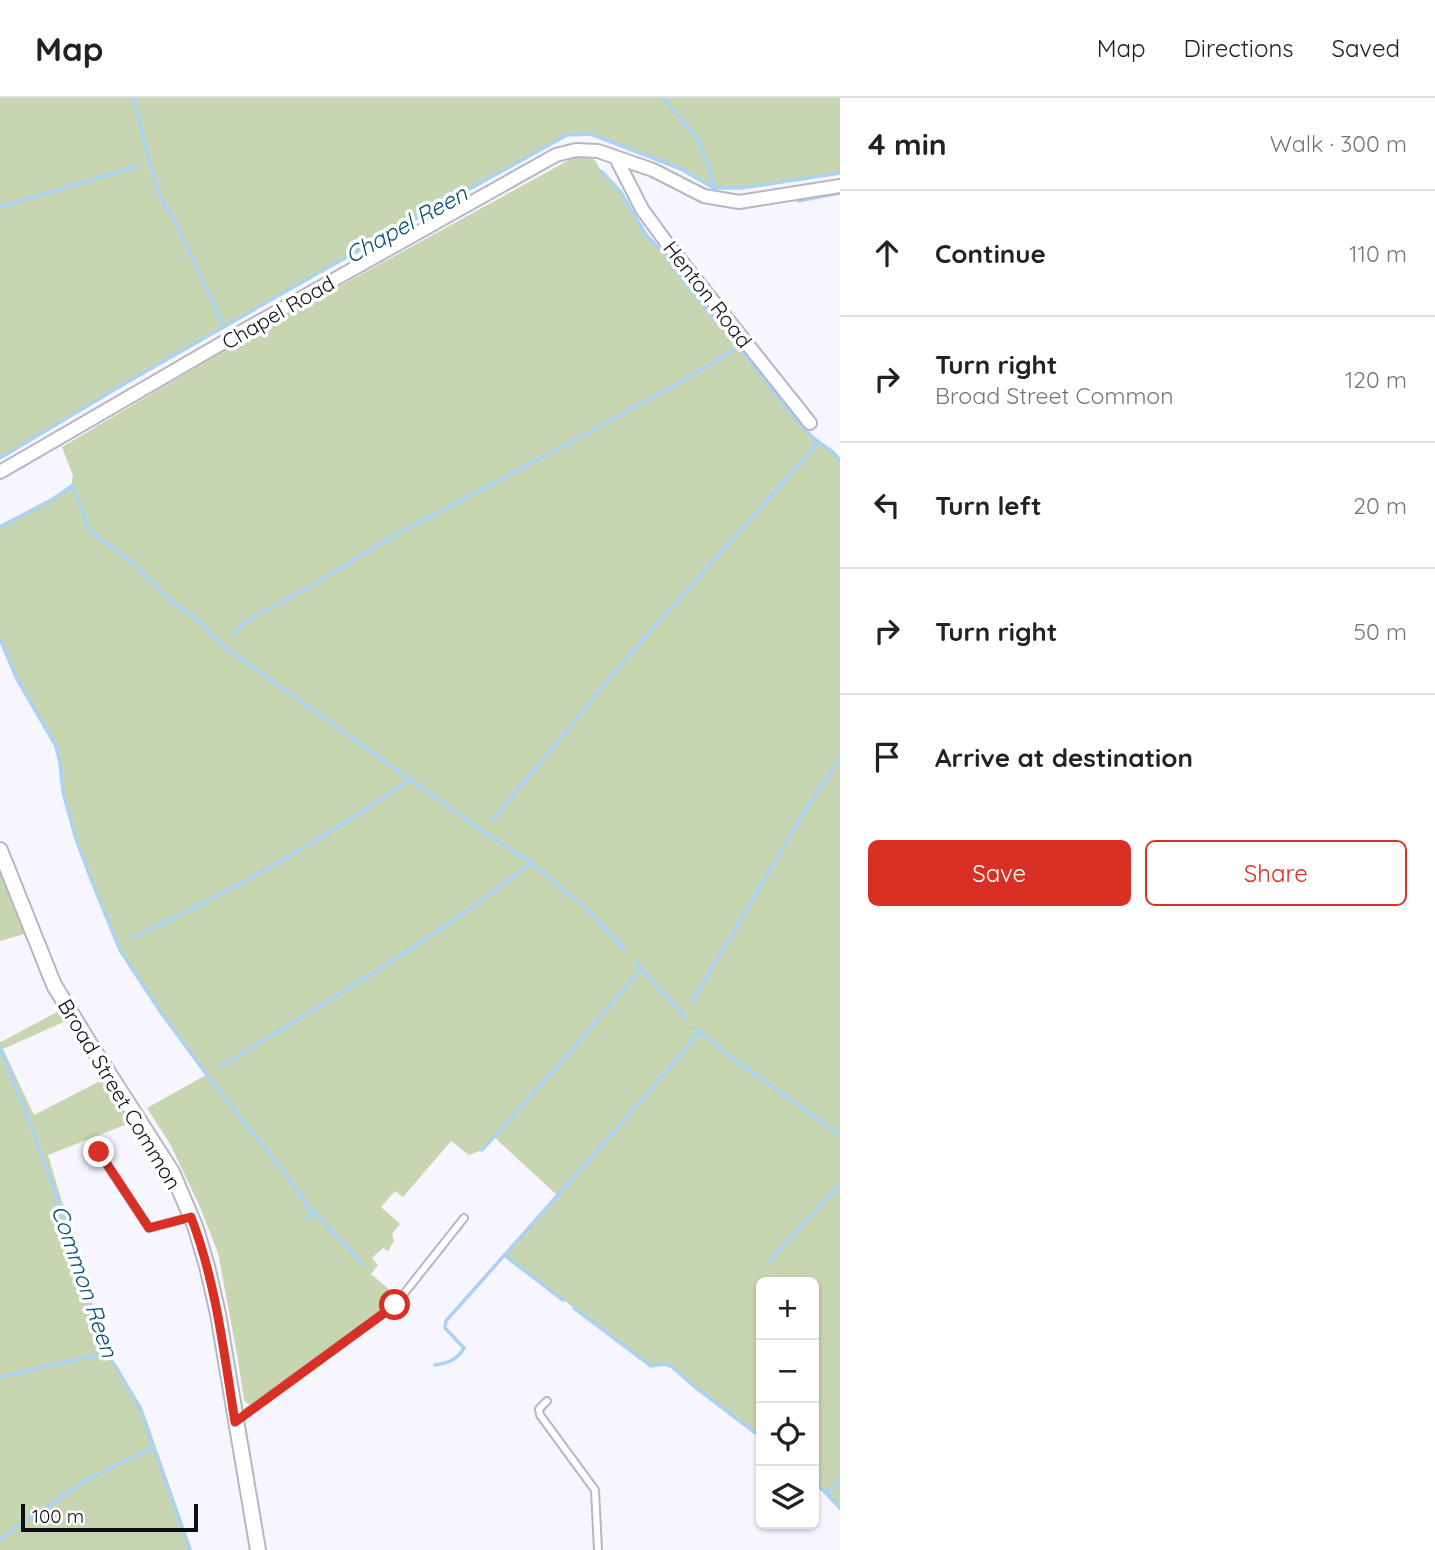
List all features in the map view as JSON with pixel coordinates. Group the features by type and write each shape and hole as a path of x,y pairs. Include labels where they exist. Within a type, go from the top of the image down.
{"street":[{"name":"Chapel Road","path":"0,472 248,328 556,155 576,150 598,151 653,170 704,196 739,202 840,186"},
{"name":"Henton Road","path":"615,158 642,209 666,242 810,423"},
{"name":"Broad Street Common","path":"0,850 54,985 172,1172 191,1217 207,1266 218,1314 258,1550"}],"lane":[{"path":"99,1152 149,1228 191,1217"},
{"path":"235,1422 395,1305 464,1218"},
{"path":"547,1402 539,1409 540,1415 596,1490 598,1550"}],"green space":[{"path":"0,98 840,98 840,173 742,188 714,188 681,169 592,134 567,135 282,294 0,458"},
{"path":"583,155 595,160 601,171 620,191 646,235 800,425 840,461 840,1508 819,1487 819,1277 756,1277 756,1433 671,1366 651,1366 504,1255 557,1195 494,1137 482,1150 469,1155 451,1141 403,1197 395,1191 381,1207 400,1224 392,1234 394,1241 388,1251 383,1248 372,1258 378,1265 371,1274 398,1297 256,1403 248,1404 244,1400 218,1253 170,1144 147,1108 206,1075 120,950 76,839 63,792 56,746 17,679 0,639 0,527 53,499 71,486 73,476 62,447 249,336 569,160"},
{"path":"0,866 28,933 0,941"},
{"path":"61,1010 68,1020 3,1049 34,1115 104,1079 132,1122 48,1155 106,1349 142,1407 192,1550 0,1550 0,1041"}],"waterway":[{"path":"134,98 161,198 224,326"},
{"path":"663,98 697,138 714,188"},
{"name":"Chapel Reen","path":"0,458 318,273 567,135 591,134 681,169 714,188 742,188 840,173"},
{"path":"0,207 138,166"},
{"path":"601,171 620,191 646,235 800,425 840,461"},
{"path":"798,201 840,193"},
{"path":"233,634 257,615 388,539 569,443 739,347"},
{"path":"493,820 623,662 817,441"},
{"path":"0,527 72,486 90,531 134,564 171,601 199,621 222,645 484,832 532,863 589,911 625,950"},
{"path":"0,639 17,679 56,746 63,792 76,839 120,950 160,1011 308,1206 364,1265"},
{"path":"692,1002 800,819 840,758"},
{"path":"132,938 274,865 410,780"},
{"path":"220,1067 418,944 531,863"},
{"path":"635,962 686,1018"},
{"path":"482,1150 641,969"},
{"path":"695,1028 840,1135"},
{"path":"435,1365 452,1360 464,1348 445,1328 446,1321 700,1032"},
{"name":"Common Reen","path":"0,1048 57,1198 102,1348 140,1409 190,1550"},
{"path":"769,1261 840,1184"},
{"path":"306,1219 314,1213"},
{"path":"504,1255 563,1300"},
{"path":"574,1308 651,1366 671,1366 756,1433"},
{"path":"0,1377 106,1353"},
{"path":"0,1539 88,1479 154,1447"},
{"path":"827,1493 840,1479"},
{"path":"819,1487 840,1508"}],"route":[{"path":"99,1152 149,1228 191,1217 207,1266 218,1314 235,1422 395,1305"}]}
